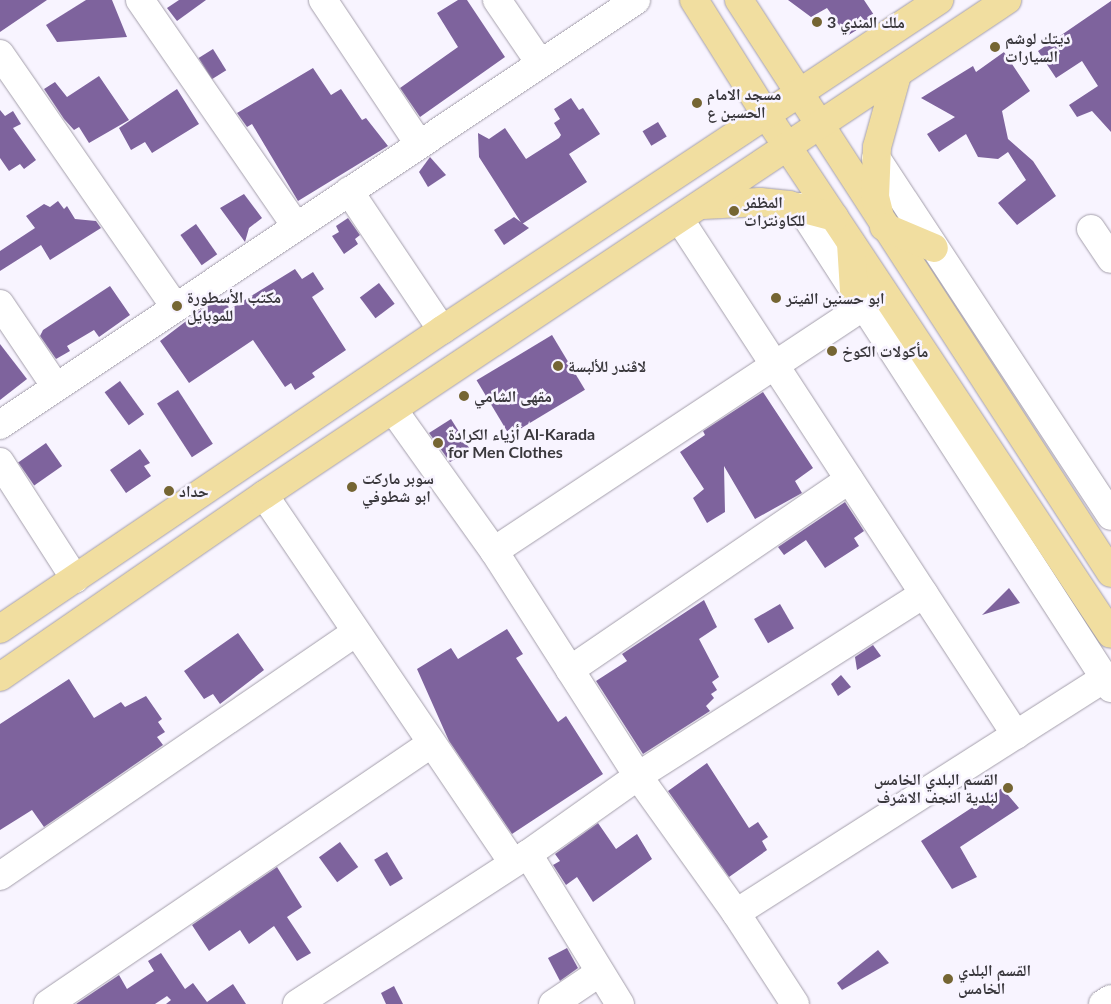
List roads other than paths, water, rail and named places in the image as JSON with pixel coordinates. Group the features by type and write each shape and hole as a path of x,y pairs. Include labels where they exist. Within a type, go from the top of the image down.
{"main road":[{"path":"694,0 765,114 1111,634"},
{"path":"739,0 1111,573"},
{"path":"0,629 442,330 939,0"},
{"path":"0,677 264,495 394,411 1007,0"},
{"path":"897,75 881,122 876,158 875,197 882,223 934,248"},
{"path":"702,205 760,202 800,207 834,217"},
{"path":"851,242 859,299"},
{"path":"212,486 208,495 212,509 224,516 236,514"},
{"path":"168,515 190,515 197,526 195,543"}],"street":[{"path":"140,0 296,226"},
{"path":"323,0 420,144"},
{"path":"497,0 540,63"},
{"path":"0,425 636,0"},
{"path":"0,54 175,307"},
{"path":"876,158 1111,516"},
{"path":"349,191 442,330"},
{"path":"736,913 1016,735 1108,683 800,207"},
{"path":"680,220 1016,735"},
{"path":"1092,229 1111,259"},
{"path":"494,552 774,365 859,299"},
{"path":"0,304 56,387"},
{"path":"394,411 494,552 638,776 736,913 794,1004"},
{"path":"0,462 75,578"},
{"path":"570,670 849,480"},
{"path":"264,495 430,744 520,858 620,1004"},
{"path":"300,1003 520,858 638,776 924,594"},
{"path":"0,876 355,633"},
{"path":"48,1004 430,744"},
{"path":"552,1004 599,973"},
{"path":"1103,1004 1111,999"}],"place":[{"name":"ملك المندي 3","path":"817,22"},
{"name":"ديتك لوشم السيارات","path":"995,47"},
{"name":"مسجد الامام الحسين ع","path":"697,103"},
{"name":"المظفر للكاونترات","path":"734,211"},
{"name":"ابو حسنين الفيتر","path":"776,298"},
{"name":"مكتب الأسطورة للموبايل","path":"177,306"},
{"name":"مأكولات الكوخ","path":"832,351"},
{"name":"لاڤندر للألبسة","path":"558,366"},
{"name":"مقهى الشامي","path":"464,396"},
{"name":"أزياء الكرادة Al-Karada for Men Clothes","path":"438,443"},
{"name":"سوبر ماركت ابو شطوفي","path":"352,487"},
{"name":"حداد","path":"169,491"},
{"name":"القسم البلدي الخامس لبلدية النجف الاشرف","path":"1008,788"},
{"name":"القسم البلدي الخامس","path":"948,979"}]}
